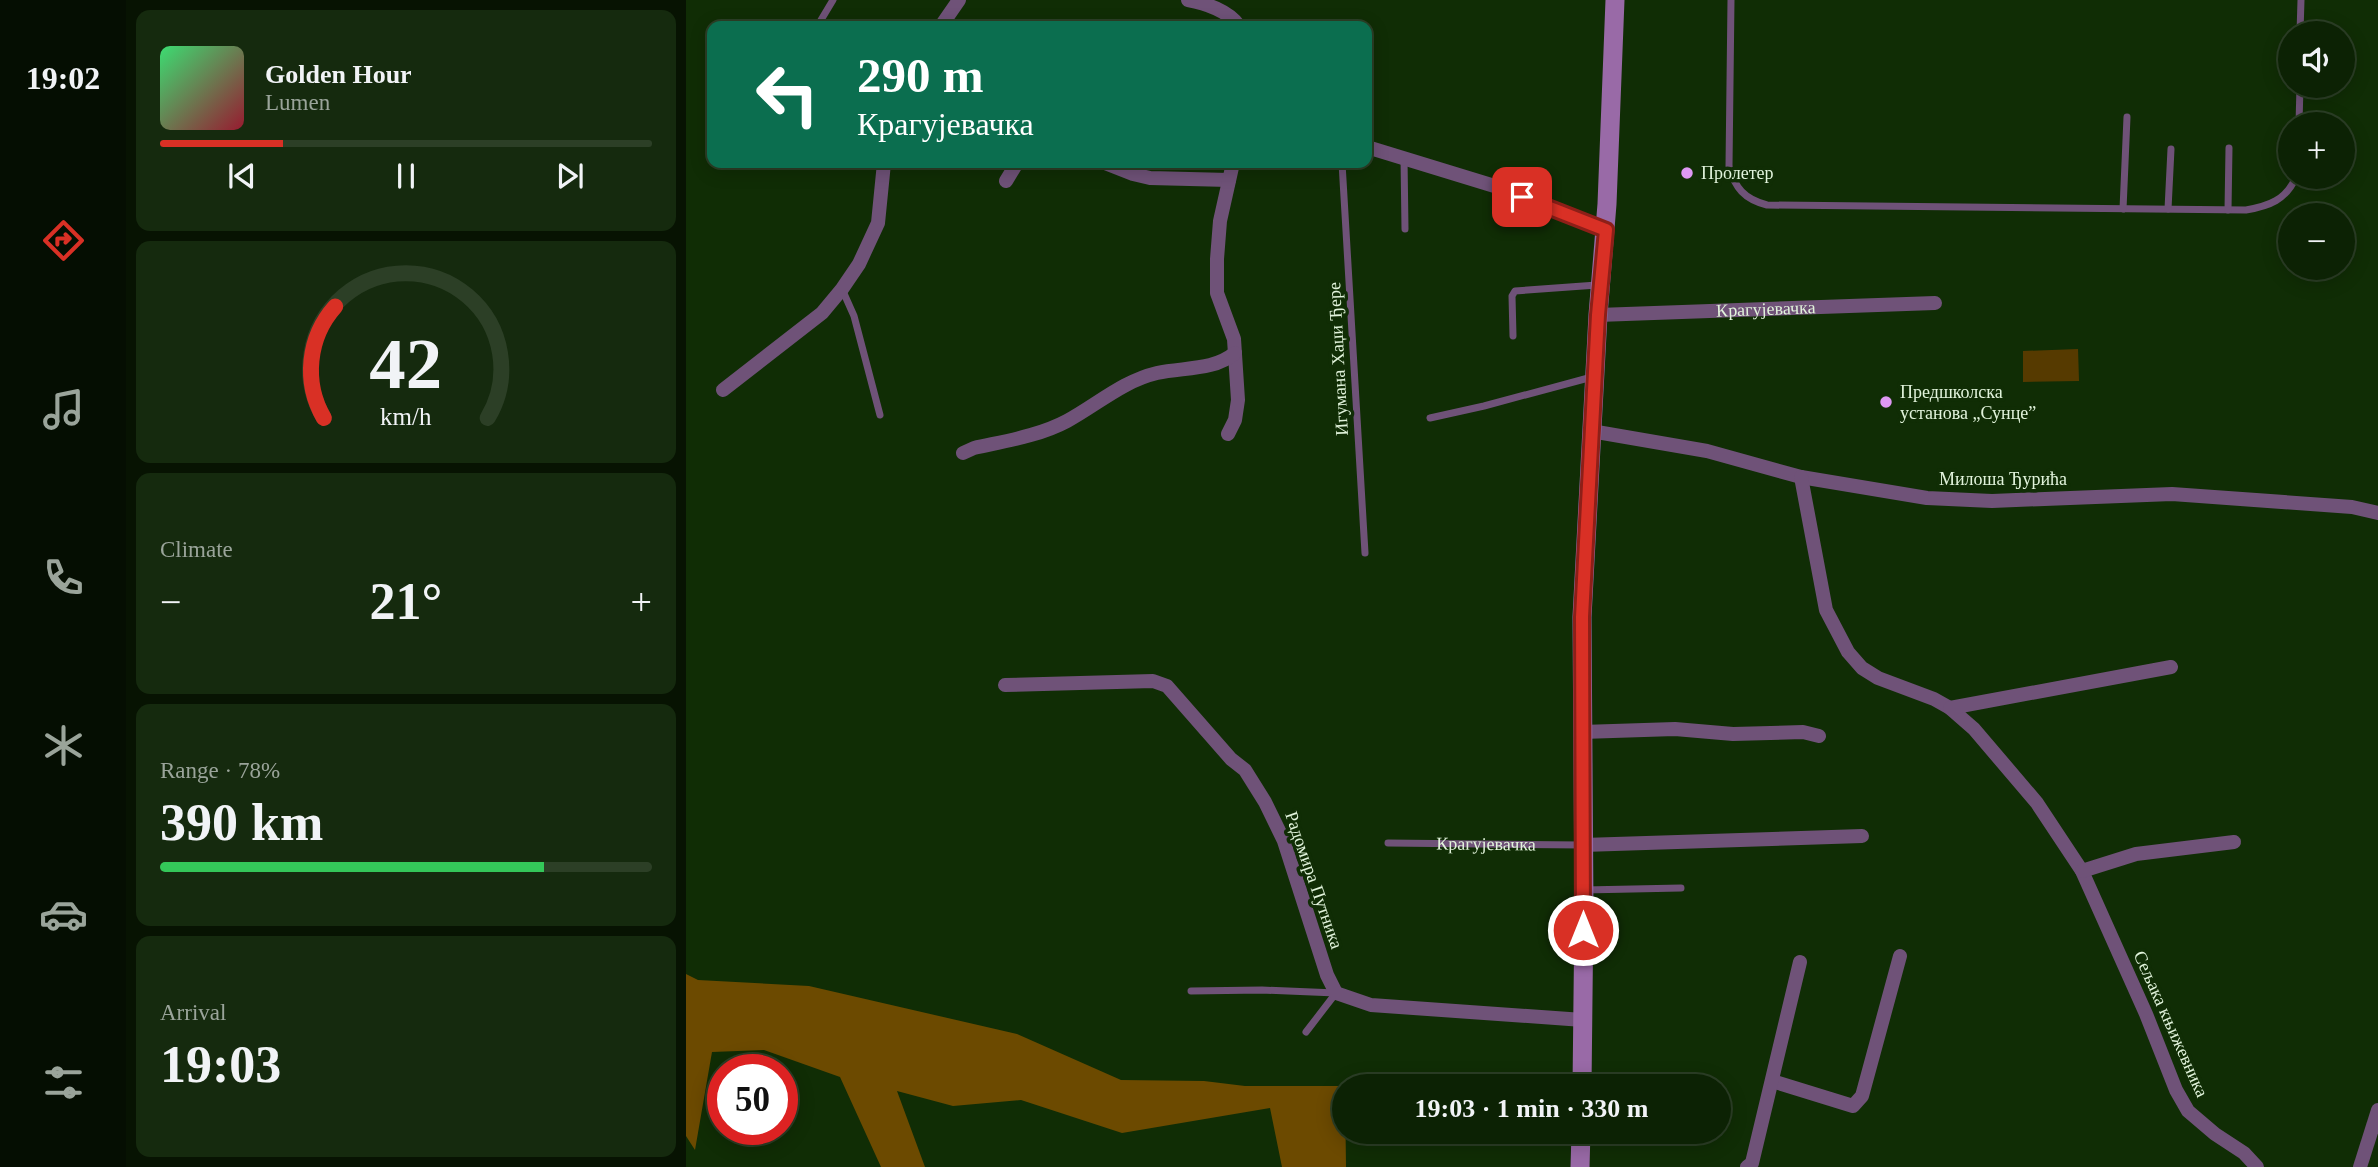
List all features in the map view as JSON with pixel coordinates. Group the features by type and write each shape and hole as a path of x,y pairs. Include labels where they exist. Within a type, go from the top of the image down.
{"main road":[{"path":"1582,1074 1582,617 1598,315 1606,230 1615,0"},
{"path":"1580,1167 1581,1144"}],"street":[{"path":"944,21 959,0"},
{"path":"1188,0 1220,11 1235,21"},
{"path":"1372,148 1501,188 1606,230"},
{"path":"723,390 822,313 842,289 859,264 878,223 884,168"},
{"path":"1006,181 1014,168"},
{"path":"1118,168 1150,178 1229,180"},
{"path":"1228,434 1235,420 1238,400 1234,339 1217,293 1220,221 1232,168"},
{"name":"Крагујевачка","path":"1598,315 1935,303"},
{"path":"963,453 1045,430 1067,421 1134,379 1159,372 1217,365 1235,353"},
{"name":"Милоша Ђурића","path":"1591,430 1707,451 1801,477 1927,498 1992,501 2172,494 2352,507 2378,513"},
{"name":"Сељака књижевника","path":"1801,477 1826,610 1848,652 1862,668 1878,678 1934,699 1950,708 1974,729 2037,803 2081,871 2146,1014 2176,1090 2188,1111 2215,1134 2244,1153 2257,1167"},
{"path":"1950,708 2171,667"},
{"name":"Радомира Путника","path":"1005,685 1153,681 1167,687 1231,759 1245,770 1265,802 1284,841 1327,975 1336,993"},
{"path":"1582,732 1675,729 1733,734 1803,732 1819,736"},
{"path":"1583,845 1861,836"},
{"path":"2081,871 2136,854 2234,842"},
{"path":"1772,1081 1853,1106 1861,1096 1900,956"},
{"path":"1747,1167 1752,1163 1800,962"},
{"path":"1336,993 1371,1005 1583,1020"},
{"path":"2360,1167 2378,1110"}],"lane":[{"path":"821,20 833,0"},
{"path":"1731,0 1729,166 1738,189 1755,202 1767,205 2246,210 2277,202 2290,189"},
{"path":"2300,21 2301,0"},
{"path":"2123,209 2127,117"},
{"path":"2228,210 2229,148"},
{"path":"2168,209 2172,149"},
{"path":"1404,158 1405,229"},
{"name":"Игумана Хаџи Ђере","path":"1342,168 1366,553"},
{"path":"1513,336 1512,296 1515,291 1600,285"},
{"path":"842,289 854,316 880,415"},
{"path":"1430,418 1484,407 1595,377"},
{"name":"Крагујевачка","path":"1388,843 1583,845"},
{"path":"1583,890 1681,888"},
{"path":"1191,991 1336,993"},
{"path":"1306,1032 1336,993"}],"shaded area":[{"path":"2078,349 2079,381 2023,382 2023,351"},
{"path":"686,974 698,980 809,986 1017,1034 1121,1080 1204,1081 1245,1086 1332,1086 1332,1144 1346,1144 1346,1167 1282,1167 1270,1108 1122,1133 1021,1100 953,1106 897,1091 925,1167 881,1167 840,1077 798,1062 798,1054 775,1054 764,1050 707,1054 707,1081 695,1150 686,1136"}],"place":[{"name":"Пролетер","path":"1687,173"},
{"name":"Предшколска установа „Сунце”","path":"1886,402"}],"route":[{"path":"1522,197 1606,230 1598,315 1582,617 1583,930"}]}
